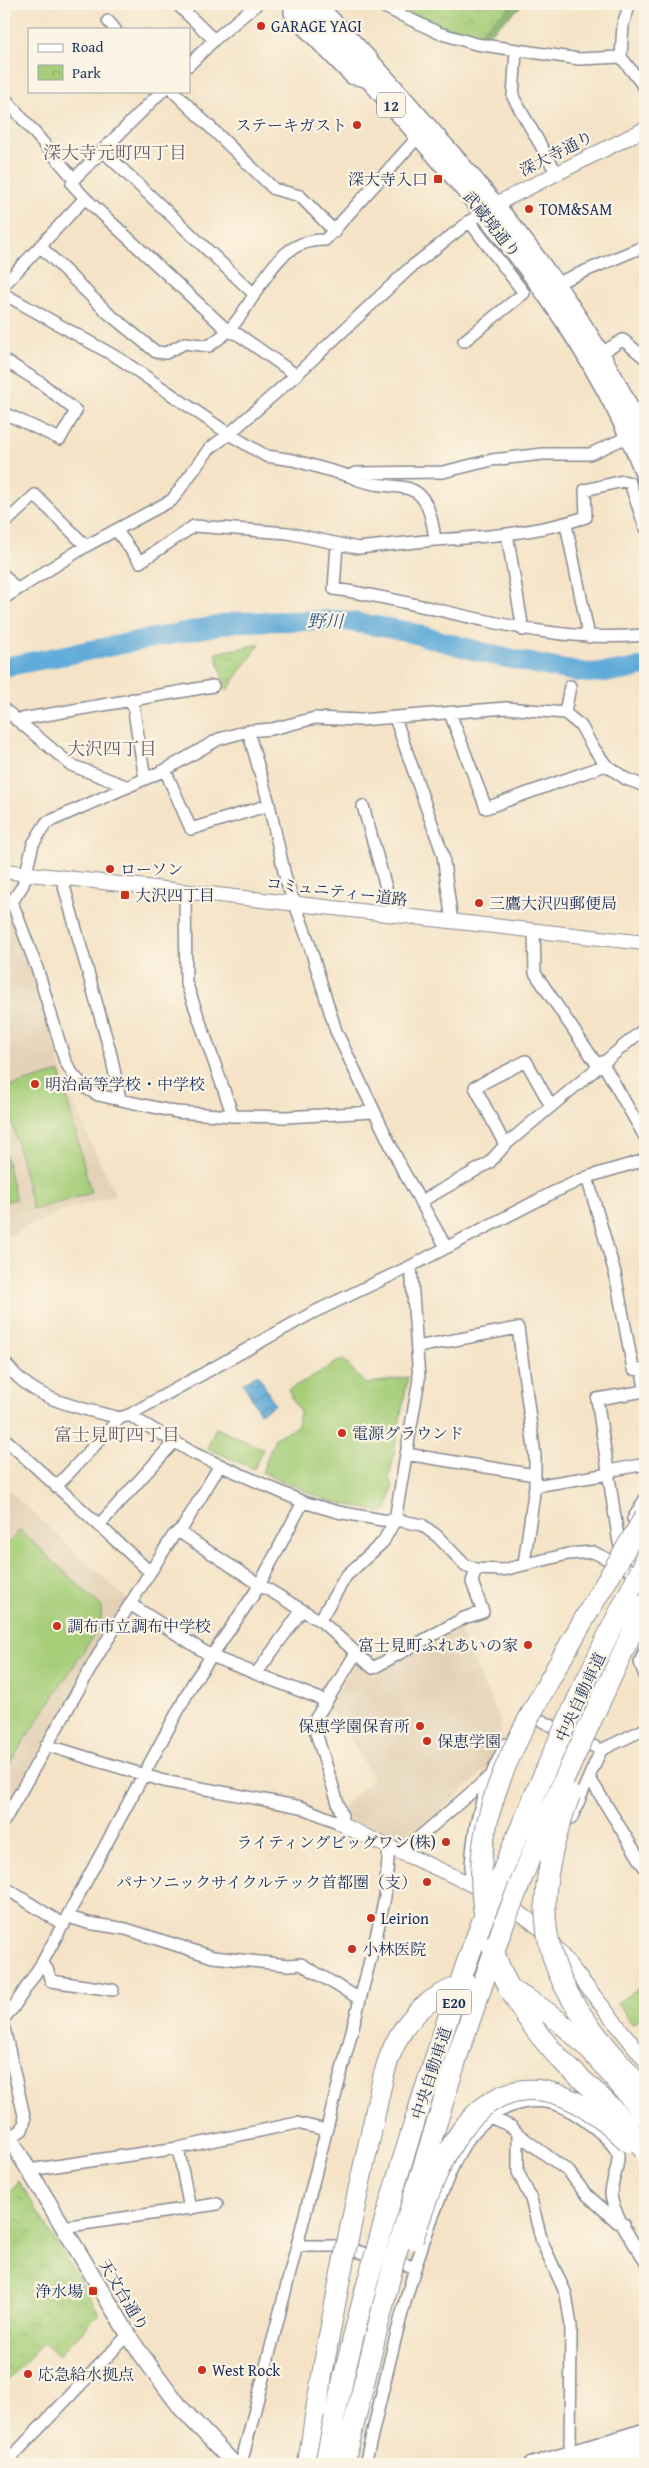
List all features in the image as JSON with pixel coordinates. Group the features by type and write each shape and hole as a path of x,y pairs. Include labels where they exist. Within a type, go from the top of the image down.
{"highway":[{"path":"645,1516 572,1641 508,1758 493,1796 484,1832 481,1885 490,1939 504,1976 524,2014 566,2064 624,2120 645,2152"},
{"name":"中央自動車道","path":"325,2464 349,2348 397,2178 439,2046 485,1915 547,1767 645,1562"},
{"name":"中央自動車道","path":"344,2464 394,2257 415,2186 503,1926 544,1823 645,1604"},
{"path":"645,1621 576,1780 558,1828 546,1874 545,1901 552,1952 569,1994 588,2023 645,2093"},
{"path":"308,2464 323,2367 356,2200 383,2082 395,2045 414,2016 434,1999 457,1987 487,1983 500,1986 534,2003 566,2026 605,2067 645,2116"},
{"path":"354,2464 373,2379 405,2261 442,2165 461,2130 484,2107 510,2094 535,2090 560,2094 584,2105 596,2114 645,2160"},
{"path":"569,2458 643,2441"},
{"path":"608,2464 643,2441"}],"main road":[{"name":"武蔵境通り","path":"294,4 371,82 418,137 490,207 638,436"},
{"name":"武蔵境通り","path":"316,4 366,55 490,207 557,283 601,353 638,436 645,477"},
{"path":"575,311 570,317 578,332 581,347"},
{"name":"天文台通り","path":"7,2134 128,2336 181,2408 234,2464"}],"street":[{"path":"177,4 214,40"},
{"path":"190,64 214,40 257,4"},
{"path":"290,4 292,18 350,78 371,82"},
{"path":"378,4 439,33 476,44 516,51 532,51 579,60 621,58"},
{"path":"630,4 623,24 621,58 645,88"},
{"path":"516,51 513,97 556,172"},
{"path":"161,92 74,179 72,184 228,331 239,334 296,375"},
{"path":"174,92 274,189 300,196 335,232"},
{"path":"4,97 74,179"},
{"name":"深大寺通り","path":"490,207 556,172 645,129"},
{"path":"40,246 108,313 156,352 166,353 184,344 209,346 228,331 268,273 290,250 311,240 325,240 335,232 418,137"},
{"path":"103,151 254,294"},
{"path":"4,285 85,198"},
{"path":"4,598 86,546 172,500 209,449 230,434 296,375 410,268 469,221 490,207"},
{"path":"464,341 524,293 469,221"},
{"path":"557,283 645,246"},
{"path":"4,294 120,359 230,434 266,456 293,460 349,476 364,484 395,485 412,488 428,504 435,540"},
{"path":"601,353 623,340 645,358"},
{"path":"4,360 40,383 76,411 60,439 4,414"},
{"path":"349,476 356,473 443,472 492,460 543,454 590,454 638,436"},
{"path":"116,530 140,562 194,526 288,533 358,548 507,534 566,524 586,517 585,490 624,481 630,483 645,527"},
{"path":"4,524 35,495 86,546"},
{"path":"566,524 589,637"},
{"path":"507,534 523,630"},
{"path":"337,544 334,590 397,599 523,630 589,637 645,635"},
{"path":"4,575 16,589"},
{"path":"8,713 132,700 213,686"},
{"path":"565,713 570,686"},
{"path":"132,700 145,779"},
{"path":"373,1112 310,1116 232,1116 176,1112 98,1095 86,1088 74,1076 65,1061 38,971 8,902 22,885 33,844 46,823 165,770 219,739 248,731 272,729 315,718 360,720 506,708 565,713 581,726 592,746 606,764 626,779 645,786"},
{"path":"8,713 71,765 128,787"},
{"path":"450,713 486,808 606,764"},
{"path":"395,718 443,856 452,922"},
{"path":"248,731 269,805 286,880 336,1031 373,1112 446,1247"},
{"path":"165,770 191,829 269,805"},
{"path":"363,806 394,916"},
{"name":"コミュニティー道路","path":"4,871 645,943"},
{"path":"62,879 111,1055 120,1099"},
{"path":"185,892 186,982 232,1116"},
{"path":"534,931 535,973 600,1064 645,1137"},
{"path":"420,1202 489,1163 505,1145 645,1028"},
{"path":"505,1145 475,1087 526,1061 552,1106"},
{"path":"56,1487 124,1416 312,1314 411,1266 554,1192 586,1177 645,1160"},
{"path":"586,1177 615,1273 633,1369 642,1370 645,1390 597,1399 619,1543"},
{"path":"320,1620 346,1576 383,1542 395,1520 419,1379 411,1266"},
{"path":"417,1347 518,1328 535,1456 535,1481 524,1564"},
{"path":"4,1361 19,1379 54,1401 124,1416 220,1465 304,1502 338,1512 382,1520 422,1524 437,1536 465,1565 476,1569 503,1570 568,1554 593,1552 645,1578"},
{"path":"4,1438 150,1572"},
{"path":"98,1525 174,1442"},
{"path":"406,1454 535,1481 609,1472 645,1464"},
{"path":"4,1821 46,1745 130,1604 173,1536 179,1532 220,1465"},
{"path":"470,1884 472,1845 477,1814 488,1778 523,1711 645,1498"},
{"path":"4,2018 13,2008 42,1964 193,1683 258,1584 304,1502"},
{"path":"179,1532 258,1584 320,1620 373,1668 464,1618 483,1612 472,1582 476,1569"},
{"path":"130,1604 211,1656 326,1701"},
{"path":"256,1674 302,1610"},
{"path":"645,1650 640,1662 645,1676"},
{"path":"340,1823 342,1816 313,1723 356,1653"},
{"path":"523,1711 601,1750"},
{"path":"558,1948 554,1912 554,1875 567,1829 601,1750 645,1729"},
{"path":"46,1745 144,1775 195,1787 301,1807 340,1823 470,1884 524,1915 542,1930 645,2060"},
{"path":"589,1777 645,1868"},
{"path":"241,2464 298,2246 396,1849 488,1778"},
{"path":"4,1886 66,1921 143,1934 213,1957 288,1965 301,1964 360,1999"},
{"path":"42,1964 47,1969 51,1982 113,1990"},
{"path":"4,2028 25,2120 22,2130 7,2134"},
{"path":"594,2129 645,2087"},
{"path":"365,2464 414,2267 425,2233 455,2163 475,2130 490,2117 507,2107 544,2102 570,2112 594,2129 613,2146 618,2154 611,2196 631,2241 645,2260"},
{"path":"490,2117 512,2127 518,2134 569,2172 584,2192 617,2222 624,2224"},
{"path":"29,2170 178,2148 297,2123 326,2130"},
{"path":"518,2134 518,2172 531,2200 542,2242 566,2294 570,2326 569,2458 529,2464"},
{"path":"178,2148 190,2209"},
{"path":"63,2228 217,2204"},
{"path":"298,2246 338,2246 414,2267"},
{"path":"5,2464 128,2336"}],"shaded area":[{"name":"明治高等学校・中学校","path":"9,907 32,969 72,1100 115,1195 58,1212 4,1238 4,908"},
{"name":"調布市立調布中学校","path":"4,1486 128,1600 4,1811"},
{"name":"保恵学園","path":"458,1628 498,1716 504,1752 405,1844 346,1818 343,1805 373,1780 346,1730 327,1708 357,1660 373,1675"}],"green space":[{"path":"393,4 514,4 472,39 413,15"},
{"path":"417,4 524,4 480,41"},
{"path":"260,644 226,692 216,653"},
{"path":"60,1072 91,1193 33,1210 4,1088"},
{"path":"4,1150 16,1199 4,1202"},
{"name":"電源グラウンド","path":"343,1359 365,1384 408,1377 389,1479 393,1486 387,1509 381,1512 326,1500 262,1472 275,1438 296,1427 300,1413 288,1390"},
{"path":"216,1428 263,1449 254,1469 207,1448"},
{"name":"調布市立調布中学校","path":"20,1530 101,1606 101,1624 4,1772 4,1548"},
{"path":"645,1984 645,2015 632,2024 617,2003"},
{"path":"19,2181 100,2314 58,2356 44,2342 4,2384 4,2198"}],"water":[{"path":"258,1374 275,1405 260,1413 243,1383"}],"waterway":[{"name":"野川","path":"4,667 236,622 341,620 405,631 492,655 565,670 588,673 622,671 645,666"}],"place":[{"name":"GARAGE YAGI","path":"261,26"},
{"name":"ステーキガスト","path":"357,125"},
{"name":"深大寺入口","path":"438,179"},
{"name":"TOM&SAM","path":"529,209"},
{"name":"ローソン","path":"110,869"},
{"name":"大沢四丁目","path":"125,895"},
{"name":"三鷹大沢四郵便局","path":"479,903"},
{"name":"明治高等学校・中学校","path":"35,1084"},
{"name":"電源グラウンド","path":"342,1433"},
{"name":"調布市立調布中学校","path":"57,1626"},
{"name":"富士見町ふれあいの家","path":"528,1645"},
{"name":"保恵学園保育所","path":"420,1726"},
{"name":"保恵学園","path":"427,1741"},
{"name":"ライティングビッグワン(株)","path":"446,1842"},
{"name":"パナソニックサイクルテック首都圏（支）","path":"427,1882"},
{"name":"Leirion","path":"371,1918"},
{"name":"小林医院","path":"352,1949"},
{"name":"浄水場","path":"93,2291"},
{"name":"West Rock","path":"202,2370"},
{"name":"応急給水拠点","path":"28,2374"}],"district":[{"name":"深大寺元町四丁目","path":"115,152"},
{"name":"大沢四丁目","path":"112,748"},
{"name":"富士見町四丁目","path":"117,1434"}]}
